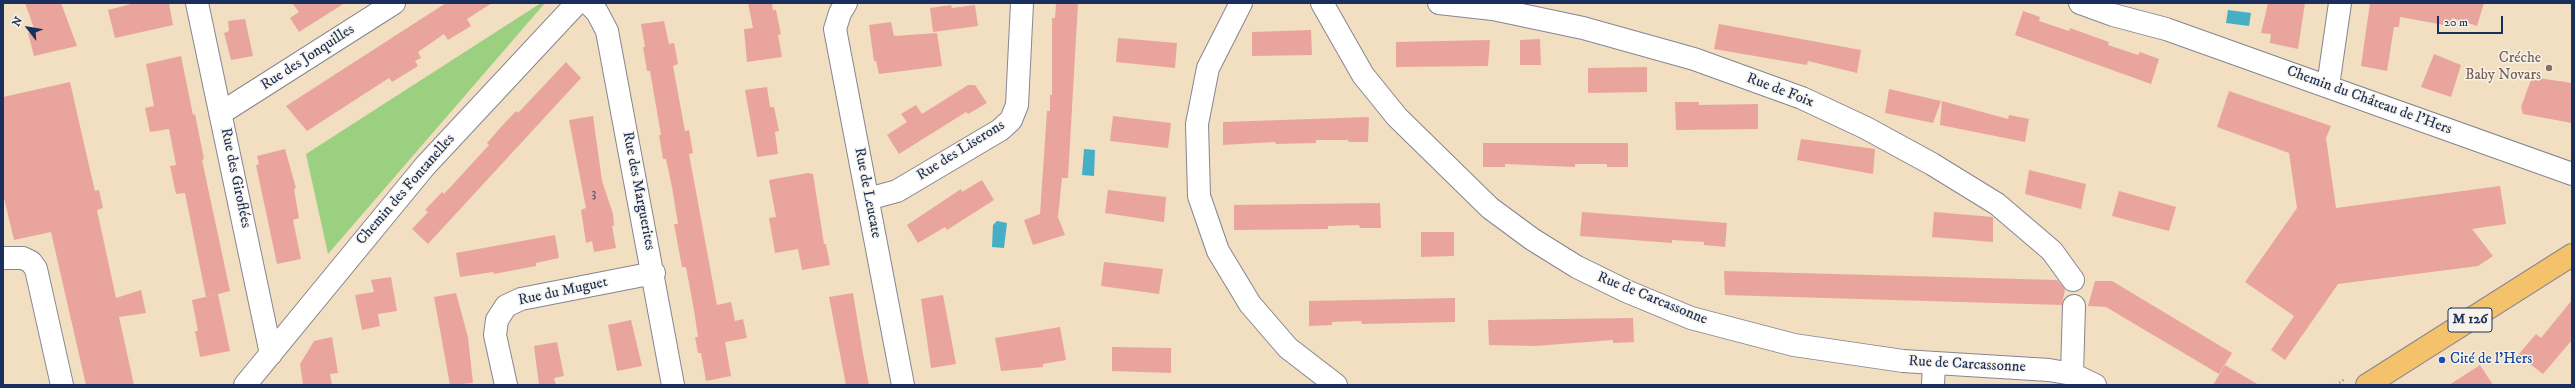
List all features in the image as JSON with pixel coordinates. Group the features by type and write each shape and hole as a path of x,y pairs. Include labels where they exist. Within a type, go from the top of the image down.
{"main road":[{"name":"M 126","path":"2367,385 2572,254"}],"street":[{"name":"Rue des Giroflées","path":"197,3 271,354"},
{"name":"Rue des Jonquilles","path":"221,113 394,3"},
{"name":"Chemin des Fontanelles","path":"245,385 350,253 424,166 577,3"},
{"name":"Rue des Marguerites","path":"588,3 597,12 607,31 654,273 673,385"},
{"name":"Rue de Leucate","path":"846,3 840,13 835,29 902,385"},
{"name":"Rue des Liserons","path":"868,199 897,191 1000,130 1011,120 1017,105 1022,3"},
{"path":"1241,3 1208,68 1197,124 1199,196 1218,251 1250,304 1288,348 1336,385"},
{"name":"Rue de Carcassonne","path":"1322,3 1363,75 1397,117 1490,208 1532,240 1577,267 1626,291 1691,318 1794,345 1903,361 2049,370 2072,374 2095,385"},
{"name":"Rue de Foix","path":"1439,3 1493,9 1583,28 1694,59 1802,98 1866,128 1932,164 1997,204 2052,251 2073,280"},
{"name":"Chemin du Château de l'Hers","path":"2080,3 2114,15 2166,28 2572,174"},
{"name":"Chemin du Château de l'Hers","path":"2128,3 2166,28"},
{"path":"2328,86 2340,3"},
{"path":"3,258 23,258 31,262 36,269 62,385"},
{"name":"Rue du Muguet","path":"506,385 495,335 497,320 506,306 521,299 654,273"},
{"path":"2072,374 2074,306"},
{"path":"1933,385 1934,363"}],"green space":[{"path":"541,3 545,3 328,254 306,154"}],"water":[{"path":"2228,10 2251,13 2249,26 2226,23"},
{"path":"1084,149 1095,150 1094,176 1082,175"},
{"path":"997,221 1007,223 1004,248 992,247 993,225"}],"building":[{"path":"25,3 61,3 77,46 34,56 28,33 35,31"},
{"path":"135,3 169,3 173,25 115,38 108,10"},
{"path":"292,3 345,3 299,32 290,18 299,12"},
{"path":"446,3 492,3 467,19 471,26 448,40 444,34 418,52 421,58 415,61 418,66 392,82 389,78 307,131 286,106"},
{"path":"748,3 772,3 773,10 776,10 781,34 778,35 782,57 747,62 744,29 753,28"},
{"path":"1056,3 1078,3 1068,178 1062,178 1058,217 1065,235 1033,245 1024,220 1040,214 1047,111 1050,111 1050,95 1052,95 1052,18 1055,18"},
{"path":"2268,3 2305,3 2298,49 2270,43 2271,34 2261,33"},
{"path":"2370,3 2484,3 2477,26 2452,18 2450,26 2400,17 2399,27 2394,27 2387,71 2361,66"},
{"path":"951,5 952,8 975,5 978,26 933,32 930,8"},
{"path":"2023,11 2040,17 2039,21 2069,31 2070,28 2109,42 2108,45 2138,55 2140,52 2159,59 2151,84 2015,35"},
{"path":"245,19 253,56 231,60 224,33 229,31 228,21"},
{"path":"664,21 669,44 674,43 676,53 678,64 673,66 685,131 689,130 693,153 689,154 717,305 731,302 735,321 743,319 747,338 725,342 731,376 706,381 701,353 698,353 695,337 698,337 686,267 682,267 674,224 678,224 672,187 666,159 663,159 659,135 661,135 650,71 647,71 643,47 645,47 641,24"},
{"path":"891,22 894,36 937,33 942,66 879,74 876,61 874,61 869,25"},
{"path":"1719,24 1861,50 1857,73 1808,61 1807,65 1714,49"},
{"path":"1311,30 1312,55 1252,56 1252,32"},
{"path":"1118,38 1177,43 1175,68 1116,62"},
{"path":"1540,39 1541,65 1520,65 1520,40"},
{"path":"1490,40 1488,66 1396,67 1396,42"},
{"path":"2434,54 2461,65 2451,97 2421,87"},
{"path":"181,56 193,115 195,114 204,159 202,160 230,291 206,297 185,193 176,194 170,166 176,165 169,129 150,132 145,108 154,106 146,64"},
{"path":"566,62 581,78 428,244 412,229 428,212 425,210 442,192 444,194 489,145 487,143 501,127 516,111 518,113"},
{"path":"1647,67 1647,92 1588,93 1588,68"},
{"path":"2532,77 2572,83 2572,123 2523,114 2521,107"},
{"path":"70,82 95,191 99,190 103,208 97,210 116,298 141,290 146,313 119,317 134,385 86,385 51,232 14,240 3,194 3,97"},
{"path":"968,85 975,85 987,103 968,114 966,112 899,154 887,135 907,122 901,114 916,105 922,114"},
{"path":"767,87 770,107 774,107 779,131 775,132 778,154 757,157 745,90"},
{"path":"1889,89 1941,101 1933,123 1885,113"},
{"path":"2229,91 2331,126 2326,138 2336,208 2500,186 2506,224 2472,229 2493,256 2478,266 2338,284 2285,360 2271,350 2294,316 2245,282 2297,208 2289,153 2217,127"},
{"path":"1942,101 2008,119 2009,115 2029,119 2025,142 1940,125"},
{"path":"1675,102 1699,102 1699,105 1758,104 1758,129 1676,130"},
{"path":"593,116 602,181 613,214 614,225 612,226 616,248 594,252 592,241 586,243 581,210 586,208 569,120"},
{"path":"1113,116 1171,123 1168,148 1110,141"},
{"path":"1369,117 1368,142 1349,142 1348,140 1316,140 1316,143 1276,144 1275,142 1223,145 1223,122"},
{"path":"1801,139 1875,149 1873,174 1797,160"},
{"path":"1483,143 1628,143 1628,167 1607,167 1607,164 1575,164 1575,167 1505,164 1505,167 1483,167"},
{"path":"285,149 296,188 294,189 299,218 293,220 301,259 277,264 256,165 259,164 257,156"},
{"path":"2029,170 2086,184 2081,209 2025,194"},
{"path":"808,173 813,174 824,244 826,244 830,265 802,270 798,249 775,253 769,218 776,217 769,180"},
{"path":"982,180 994,200 947,230 945,227 918,243 907,225 961,189 962,192"},
{"path":"1108,190 1166,197 1164,222 1105,213"},
{"path":"2119,191 2176,207 2169,231 2112,216"},
{"path":"1380,203 1381,228 1360,228 1359,225 1328,226 1328,229 1234,230 1234,205"},
{"path":"1582,212 1727,223 1725,247 1704,245 1704,242 1672,240 1672,243 1580,236"},
{"path":"1934,212 1993,217 1993,242 1932,237"},
{"path":"1421,232 1454,232 1454,256 1421,257"},
{"path":"555,235 559,258 536,263 536,266 494,274 493,272 460,277 456,253"},
{"path":"1104,262 1163,269 1159,294 1101,286"},
{"path":"1724,271 2057,280 2065,289 2062,305 1725,295"},
{"path":"391,277 397,311 378,314 380,326 362,330 355,295 374,292 371,280"},
{"path":"2095,281 2112,281 2232,353 2219,374 2106,307 2088,306"},
{"path":"456,293 468,337 473,383 450,385 434,297"},
{"path":"853,293 869,385 846,385 829,297"},
{"path":"218,294 230,351 200,357 195,331 198,331 192,300"},
{"path":"943,295 956,364 931,368 921,299"},
{"path":"1455,298 1455,322 1362,324 1361,321 1332,322 1332,325 1309,326 1309,301"},
{"path":"2572,300 2572,340 2543,374 2518,355 2536,334 2541,338"},
{"path":"1633,318 1634,342 1613,343 1613,340 1535,346 1489,345 1488,320"},
{"path":"631,320 642,366 617,371 608,325"},
{"path":"1060,327 1066,360 1043,364 1043,367 1001,371 995,338"},
{"path":"332,337 338,373 330,374 332,385 303,385 300,364 314,341"},
{"path":"557,342 564,376 554,378 556,385 539,385 534,346"},
{"path":"1112,347 1171,348 1171,373 1112,371"},
{"path":"2225,365 2259,385 2213,385"},
{"path":"2480,365 2493,385 2449,385"}],"place":[{"name":"Créche Baby Novars","path":"2549,68"},
{"name":"Cité de l'Hers","path":"2442,360"}]}
